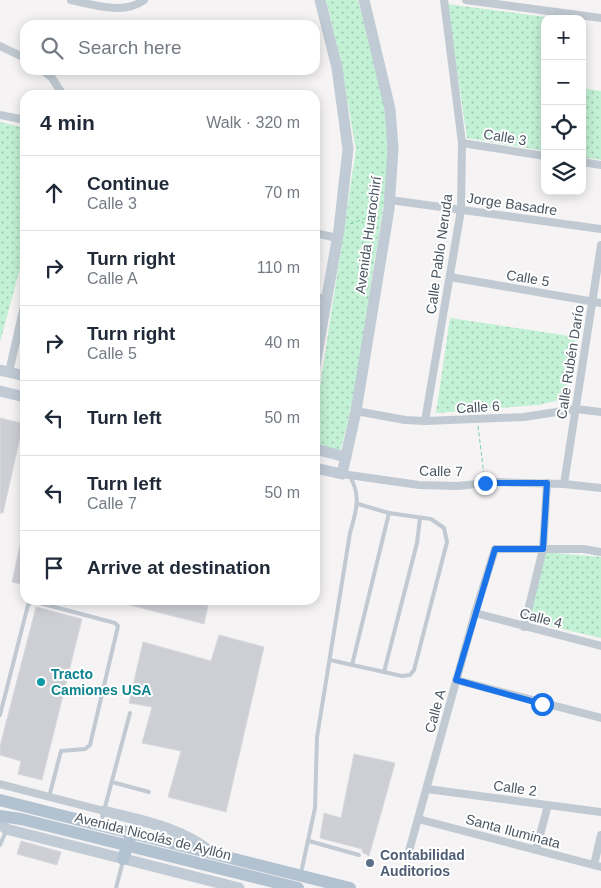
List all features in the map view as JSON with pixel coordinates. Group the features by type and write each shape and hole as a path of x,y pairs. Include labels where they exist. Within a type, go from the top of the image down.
{"main road":[{"name":"Avenida Nicolás de Ayllón","path":"0,800 301,874 350,888"},
{"name":"Avenida Nicolás de Ayllón","path":"0,816 21,819 128,845 242,875 272,885 298,888"},
{"path":"123,859 132,833"}],"street":[{"path":"71,0 115,8 137,5 144,0"},
{"path":"320,0 337,68 348,142 338,233 321,298"},
{"name":"Avenida Huarochirí","path":"346,475 346,457 356,411 389,204 393,132 390,109 364,0"},
{"name":"Calle Pablo Neruda","path":"425,421 461,210 462,143 444,0"},
{"path":"466,0 601,18"},
{"path":"0,46 20,56"},
{"path":"48,75 60,90"},
{"path":"0,115 20,119"},
{"name":"Calle 3","path":"462,143 541,155"},
{"path":"586,162 601,164"},
{"name":"Jorge Basadre","path":"389,204 461,210 601,229"},
{"path":"320,233 338,233"},
{"name":"Calle Rubén Darío","path":"564,484 601,245"},
{"name":"Calle 5","path":"450,278 601,303"},
{"path":"20,319 5,371 20,375"},
{"path":"0,391 20,396"},
{"name":"Calle 6","path":"356,411 406,420 425,421 524,417 576,409 601,412"},
{"path":"320,450 346,457"},
{"path":"320,469 346,475"},
{"name":"Calle 7","path":"346,475 419,485 458,486 485,483 547,483 601,488"},
{"path":"524,627 543,549 547,483"},
{"name":"Calle A","path":"409,851 475,613 495,549 543,549"},
{"path":"543,549 601,552"},
{"name":"Calle 4","path":"475,613 601,646"},
{"path":"456,680 601,718"},
{"name":"Avenida Nicolás de Ayllón","path":"0,784 168,828 194,838 211,852"},
{"name":"Calle 2","path":"427,789 601,812"},
{"path":"536,850 548,805"},
{"name":"Santa Iluminata","path":"418,819 597,866"},
{"path":"3,826 236,888 242,875 245,861"},
{"path":"597,866 601,835"},
{"path":"272,885 277,869"}],"lane":[{"path":"298,888 309,841 317,789 317,737 350,533 358,504 356,486 346,475"},
{"path":"330,660 402,676 410,675 414,670 447,542 447,535 438,523 431,519 389,513 358,504"},
{"path":"352,665 389,513"},
{"path":"384,672 417,543 420,518"},
{"path":"0,715 29,605"},
{"path":"47,605 115,623 118,626 90,745 85,749 62,751 49,797"},
{"path":"101,825 130,713"},
{"path":"112,782 149,792"},
{"path":"0,845 3,826"},
{"path":"309,841 359,855"},
{"path":"116,888 123,859"}],"path":[{"path":"338,233 389,204"},
{"path":"477,419 485,483"}],"green space":[{"path":"326,0 358,0 388,116 389,154 388,174 356,385 340,452 320,445 320,387 356,150 340,58"},
{"path":"447,4 541,16 541,150 467,138"},
{"path":"586,89 601,91 601,160 586,158"},
{"path":"0,122 20,127 20,268 0,342"},
{"path":"450,318 576,337 564,399 538,405 436,413"},
{"path":"544,552 601,557 601,638 528,621"}],"building":[{"path":"0,418 20,423 20,437 3,513 0,513"},
{"path":"20,545 20,584 12,582"},
{"path":"130,605 208,606 204,624"},
{"name":"Tracto Camiones USA","path":"36,607 82,619 42,780 18,774 21,761 0,755 0,746"},
{"path":"219,635 264,647 226,812 168,797 181,751 142,743 152,707 129,703 143,642 211,661"},
{"path":"354,754 395,763 369,856 362,852 362,849 320,838 324,813 341,818"},
{"path":"21,841 61,852 57,865 17,854"}],"place":[{"name":"Tracto Camiones USA","path":"41,682"},
{"name":"Contabilidad Auditorios","path":"370,863"}],"route":[{"path":"485,483 547,483 543,549 495,549 456,680 542,704"}]}
